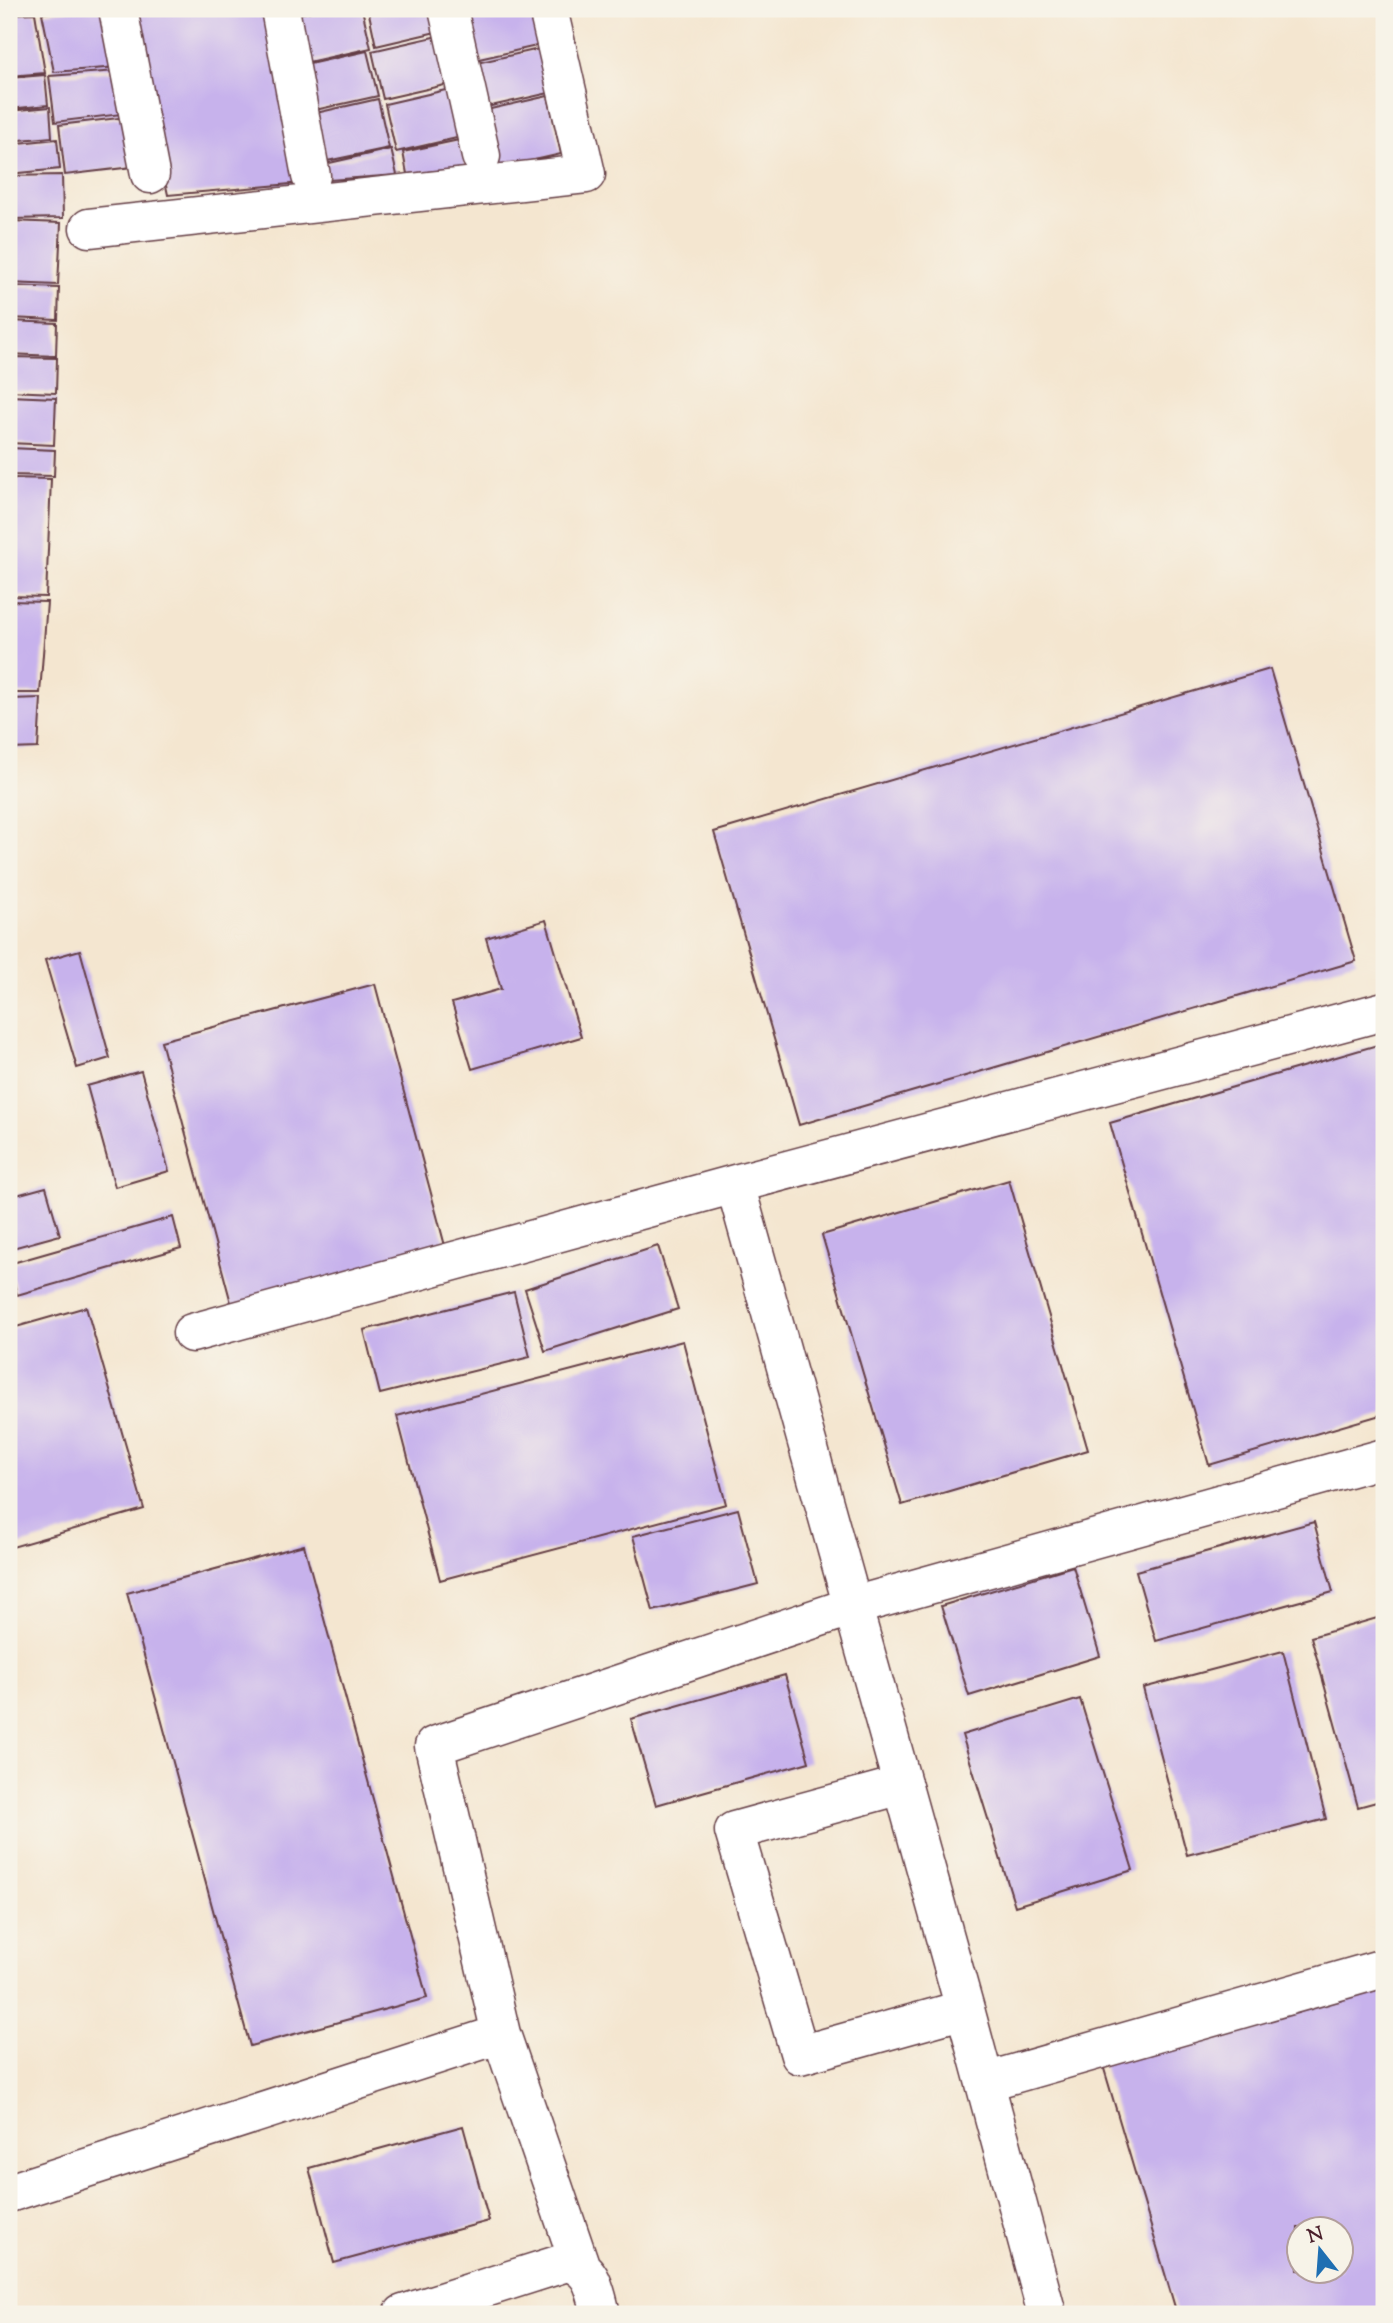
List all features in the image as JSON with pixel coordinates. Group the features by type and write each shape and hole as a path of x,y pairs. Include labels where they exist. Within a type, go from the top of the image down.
{"street":[{"path":"118,9 150,174"},
{"path":"280,9 311,176"},
{"path":"448,9 481,156"},
{"path":"89,228 586,174 548,9"},
{"path":"192,1333 735,1184 1384,1011"},
{"path":"735,1184 965,2009 1047,2314"},
{"path":"601,2314 589,2276 580,2265 501,2034 434,1746 853,1606 1384,1458"},
{"path":"902,1785 734,1831 800,2055 965,2009"},
{"path":"985,2082 1384,1968"},
{"path":"9,2193 501,2034"},
{"path":"403,2314 567,2262 580,2265"}],"building":[{"path":"103,9 118,67 54,72 42,13"},
{"path":"128,9 267,9 302,183 168,195"},
{"path":"320,9 362,9 371,48 304,63 294,15"},
{"path":"368,9 431,9 436,32 376,46"},
{"path":"473,9 533,9 541,45 470,61 459,12"},
{"path":"35,13 45,73 9,76 9,14"},
{"path":"438,36 449,84 383,99 372,51"},
{"path":"539,49 549,93 482,108 472,64"},
{"path":"367,51 378,96 315,110 305,65"},
{"path":"117,71 122,114 55,122 49,76"},
{"path":"45,75 48,105 9,109 9,78"},
{"path":"450,89 461,137 396,152 385,104"},
{"path":"548,96 561,154 495,169 482,111"},
{"path":"378,99 389,148 327,161 316,113"},
{"path":"50,107 52,137 9,141 9,111"},
{"path":"127,117 132,167 65,175 59,125"},
{"path":"57,139 60,169 9,174 9,144"},
{"path":"459,140 466,168 407,174 403,152"},
{"path":"391,149 397,175 329,180 325,164"},
{"path":"62,175 63,218 9,219 9,176"},
{"path":"11,221 61,223 58,285 9,283"},
{"path":"10,286 59,288 58,320 9,318"},
{"path":"9,321 57,323 56,356 9,354"},
{"path":"9,357 57,358 56,393 9,391"},
{"path":"9,396 56,398 54,445 9,443"},
{"path":"9,448 55,450 54,476 9,475"},
{"path":"9,478 51,479 46,597 9,596"},
{"path":"9,601 47,602 40,693 9,693"},
{"path":"1270,669 1356,961 799,1125 714,832"},
{"path":"41,698 38,748 9,749 9,699"},
{"path":"546,920 581,1037 472,1069 452,1003 501,989 486,938"},
{"path":"80,950 110,1058 77,1068 45,960"},
{"path":"375,984 448,1257 234,1314 161,1041"},
{"path":"1384,1043 1384,1414 1209,1465 1110,1123"},
{"path":"141,1071 169,1171 115,1187 87,1086"},
{"path":"1009,1180 1088,1450 902,1505 822,1235"},
{"path":"46,1187 60,1235 9,1249 9,1197"},
{"path":"173,1217 181,1248 17,1295 9,1264"},
{"path":"658,1246 678,1309 545,1351 525,1289"},
{"path":"514,1292 530,1357 380,1394 364,1330"},
{"path":"86,1307 144,1509 9,1548 9,1329"},
{"path":"683,1341 726,1504 440,1580 397,1416"},
{"path":"738,1509 758,1584 653,1611 633,1536"},
{"path":"1314,1522 1333,1592 1156,1641 1136,1571"},
{"path":"304,1545 427,1998 250,2046 127,1593"},
{"path":"1073,1566 1100,1656 969,1696 941,1606"},
{"path":"1384,1616 1384,1800 1358,1807 1311,1637"},
{"path":"1283,1651 1326,1819 1187,1855 1143,1688"},
{"path":"785,1675 809,1762 656,1805 631,1719"},
{"path":"1080,1699 1133,1870 1015,1906 962,1735"},
{"path":"1384,1978 1384,2314 1177,2314 1102,2062"},
{"path":"463,2126 489,2221 334,2263 309,2168"}]}
